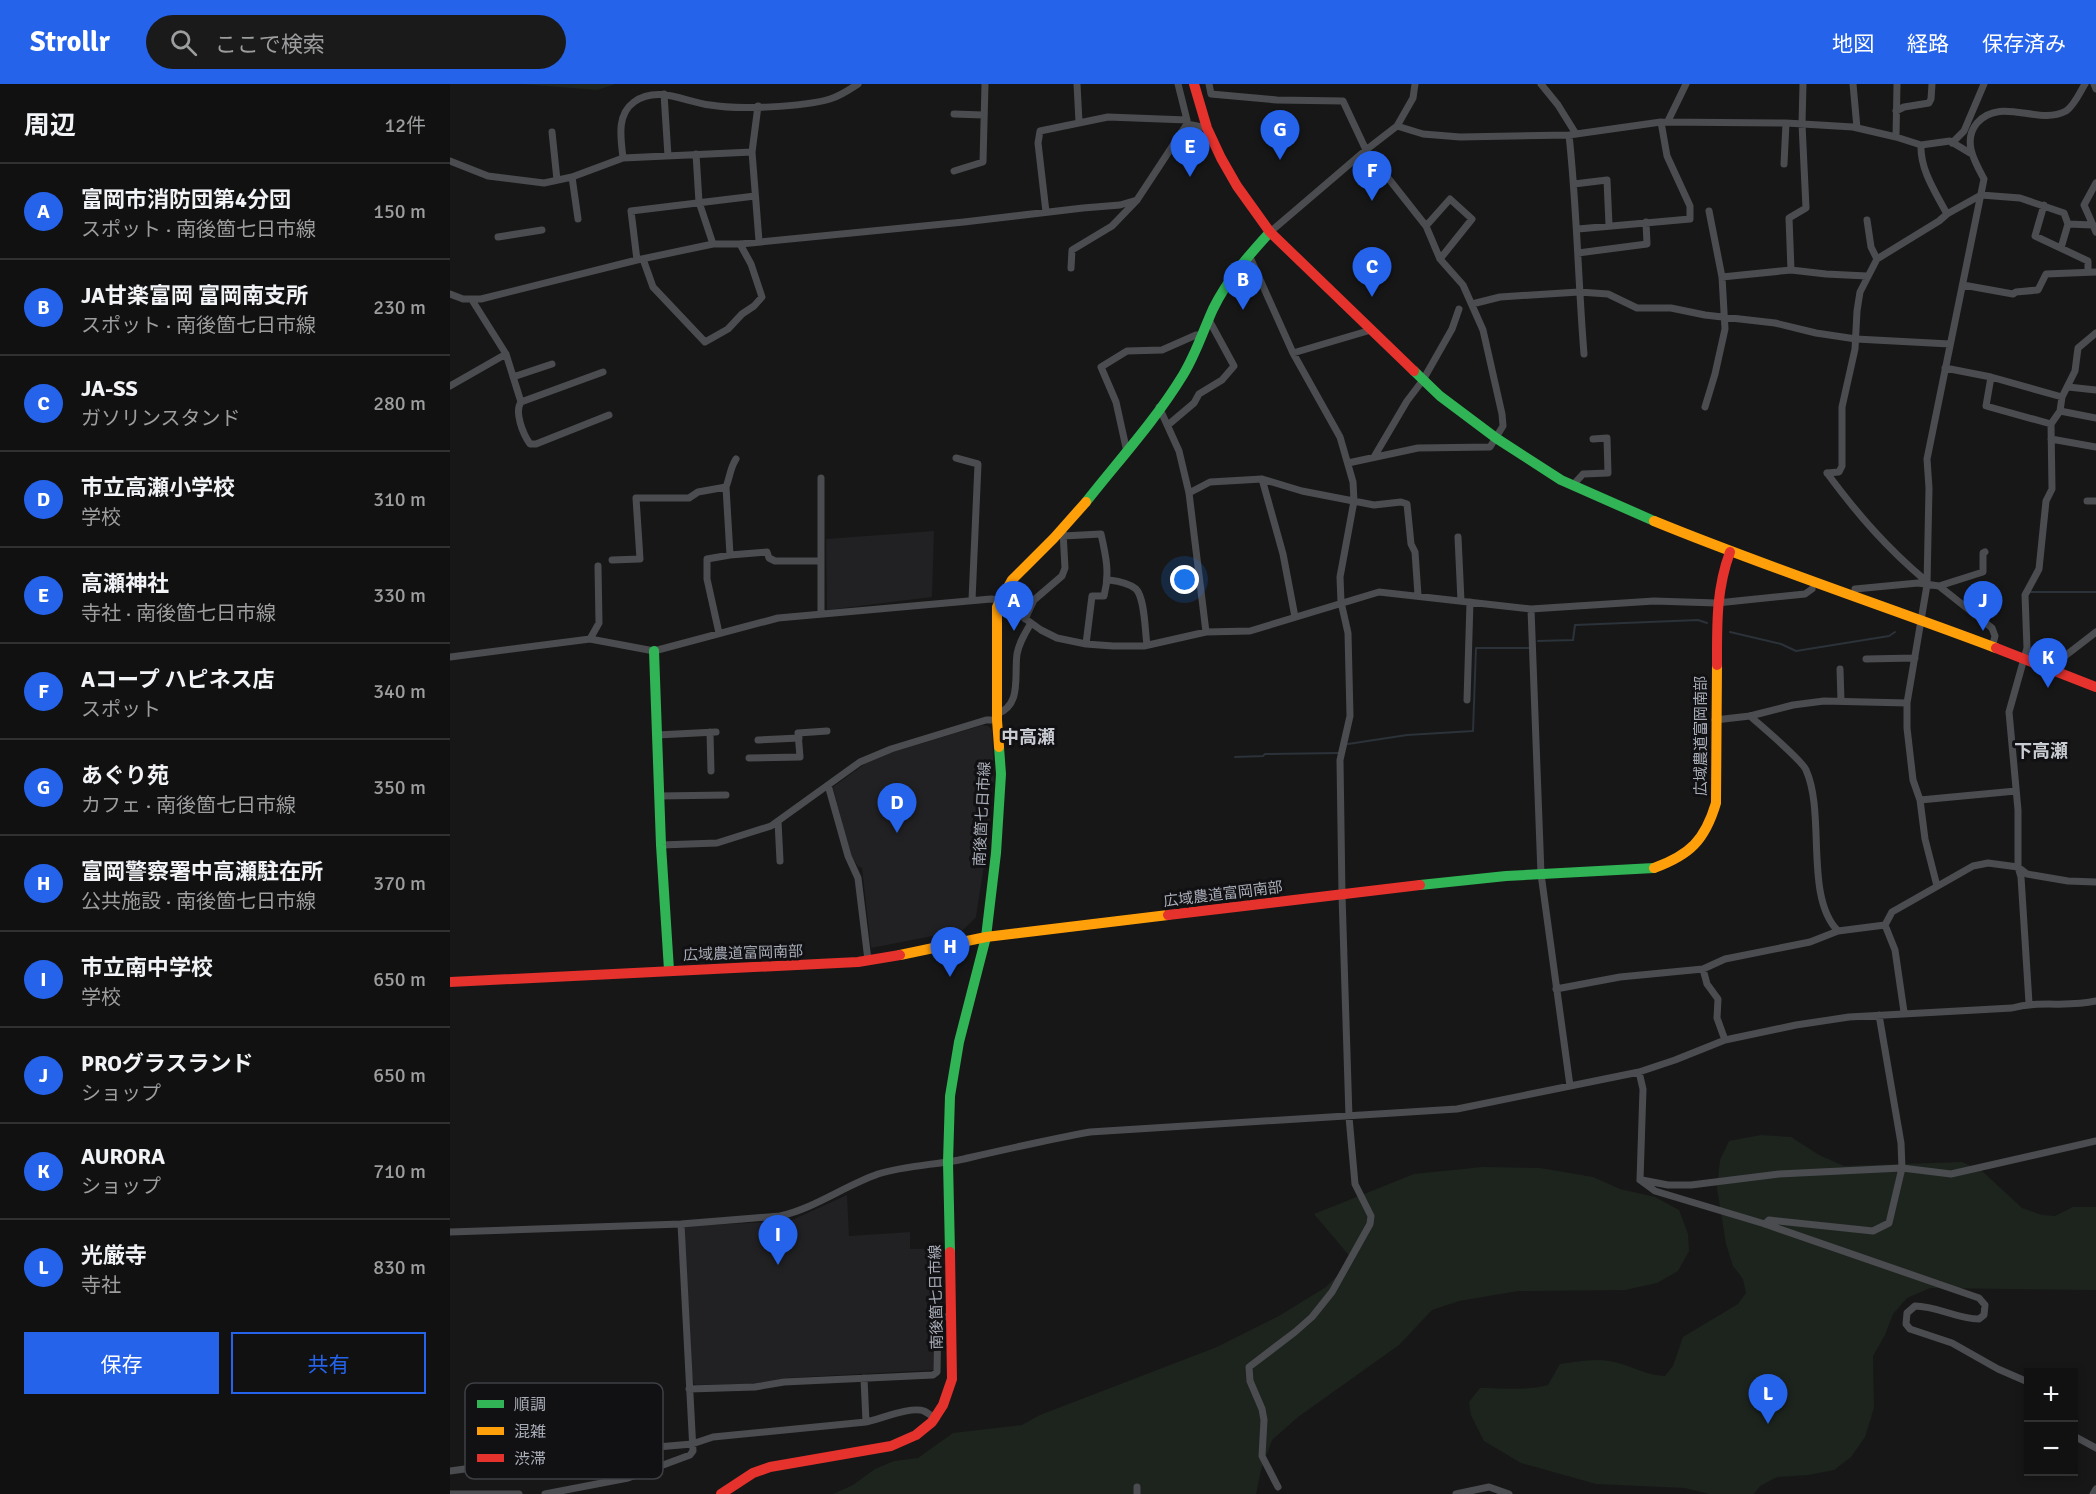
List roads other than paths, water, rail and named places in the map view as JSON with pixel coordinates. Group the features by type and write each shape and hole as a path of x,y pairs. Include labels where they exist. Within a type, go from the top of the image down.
{"street":[{"path":"623,158 621,124 624,113 644,96 664,94 712,106 810,104 832,99 858,84"},
{"path":"954,171 983,162 985,84"},
{"path":"1077,84 1079,123"},
{"path":"1071,268 1072,250 1112,226 1137,200 1187,122 1178,84"},
{"path":"1194,84 1207,128 1237,186 1270,232 1440,396 1496,438 1573,485 1634,513 1730,552 1922,620 2096,687"},
{"path":"1209,84 1211,94 1277,100 1343,100 1366,150 1426,226 1440,258 1463,285 1483,330 1503,426 1490,447 1418,448 1348,463"},
{"path":"1270,232 1397,126 1413,98 1415,84"},
{"path":"1578,229 1690,219 1690,206 1667,156 1665,121 1686,84"},
{"path":"1791,270 1789,218 1806,208 1802,124 1803,84"},
{"path":"1853,84 1857,128"},
{"path":"1896,136 1897,84"},
{"path":"1896,111 1904,107 1929,103 1932,84"},
{"path":"1952,143 1964,131 1984,84"},
{"path":"1970,153 1972,129 1980,120 1993,112 2018,111 2040,115 2060,113 2068,110 2085,84"},
{"path":"2094,84 2096,89"},
{"path":"1545,86 1572,134 1584,354"},
{"path":"664,94 668,156"},
{"path":"758,106 752,152 759,242"},
{"path":"954,114 983,115"},
{"path":"1046,212 1038,143 1040,131 1108,117 1187,122 1207,128"},
{"path":"1397,126 1423,134 1460,137 1572,134 1665,121 1786,123 1857,128 1896,136 1921,145 1950,141 1970,153 1984,179 1927,459 1929,488 1926,583 1922,620 1907,703 1907,728 1913,780 1920,800 1925,839 1937,886"},
{"path":"1784,164 1786,123"},
{"path":"552,132 557,180"},
{"path":"1921,145 1928,177 1947,214"},
{"path":"450,161 488,176 543,183 572,177 623,158 752,152"},
{"path":"696,154 699,202 713,243"},
{"path":"572,177 578,219"},
{"path":"1574,184 1607,180 1609,225"},
{"path":"2094,228 2084,205 2096,183"},
{"path":"1926,583 1878,538 1827,473 1839,472 1842,466 1842,407 1853,361 1860,292 1877,258 1981,195 2020,198 2064,213 2068,224 2061,248"},
{"path":"740,244 751,264 762,297 728,329 705,342 653,287 640,260 631,211 755,196"},
{"path":"1426,226 1450,199 1472,219 1440,258"},
{"path":"450,294 463,299 481,299 713,243 740,244 964,222 1120,206 1137,200"},
{"path":"1963,285 2013,294 2038,290 2046,274 2092,272 2088,261 2035,236 2044,206"},
{"path":"1706,407 1716,374 1726,317 1722,277 1708,211"},
{"path":"1867,220 1871,248 1877,258"},
{"path":"1578,252 1647,244 1646,222"},
{"path":"2068,224 2094,228"},
{"path":"498,237 542,230"},
{"name":"南後箇七日市線","path":"936,1419 952,1379 948,1162 950,1096 986,937 998,834 1001,774 997,717 996,618 999,600 1021,569 1063,532 1127,452 1192,359 1228,283 1270,232"},
{"path":"1249,255 1293,353 1340,437 1353,482 1354,501 1340,577 1341,602 1348,633 1350,716 1340,760 1342,895 1349,1117 1355,1184 1371,1216 1370,1224 1332,1292 1312,1317 1249,1367 1250,1381 1262,1409 1264,1420 1262,1456 1278,1487"},
{"path":"1722,277 1791,270 1867,276"},
{"path":"1472,304 1500,297 1579,292 1608,294 1637,308 1671,308 1775,323 1816,333 1856,339 1950,344"},
{"path":"472,300 506,354 521,402 518,410 530,444 536,444 609,415"},
{"path":"1374,458 1407,400 1423,380 1452,329 1460,309"},
{"path":"1168,425 1194,403 1199,394 1222,380 1234,366 1209,320"},
{"path":"1293,353 1371,330"},
{"path":"2029,1003 2021,877 2018,867 2018,810 2009,712 2024,660 2027,640 2025,595 2039,569 2046,501 2052,489 2051,424 2060,411 2062,397 2075,370 2078,348 2096,333"},
{"path":"1127,452 1116,402 1101,367 1126,351 1162,350 1196,335 1203,335"},
{"path":"450,386 506,354"},
{"path":"513,378 552,364"},
{"path":"1945,368 1991,377 2062,397"},
{"path":"521,402 603,372"},
{"path":"1991,377 1986,406 2051,424"},
{"path":"2068,387 2096,390"},
{"path":"1159,408 1179,451 1189,493 1206,632"},
{"path":"2060,411 2096,418"},
{"path":"1573,485 1583,474 1608,473 1606,438 1593,439"},
{"path":"2051,439 2096,447"},
{"path":"956,458 978,464 972,600"},
{"path":"730,555 726,487 731,465 736,459"},
{"path":"821,478 821,614"},
{"path":"1189,493 1210,482 1262,479 1302,491 1374,506 1401,502 1407,504 1411,544 1415,552 1418,595"},
{"path":"1262,479 1280,543 1295,616"},
{"path":"612,560 640,559 636,498 688,498 698,492 726,487"},
{"path":"2087,501 2096,501"},
{"path":"661,845 717,843 771,826 860,762 872,756 997,717 1005,711 1014,699 1017,654 1034,600 1062,576 1065,568 1063,532 1101,534 1107,557 1109,580 1104,596 1092,596 1086,644"},
{"path":"1458,537 1461,601"},
{"path":"719,633 707,579 707,560 730,555 767,552 769,558 775,561 821,561"},
{"name":"広域農道富岡南部","path":"450,982 617,975 669,970 820,965 868,960 986,937 1446,882 1654,868 1675,861 1696,846 1710,826 1716,803 1717,603 1724,568 1730,552"},
{"path":"1939,586 1983,572 1985,552"},
{"path":"590,639 599,623 598,566"},
{"path":"1109,580 1118,581 1135,589 1139,595 1143,607 1147,645"},
{"path":"1855,589 1926,583 1939,586 1992,628 1995,636 1992,648"},
{"path":"450,657 590,639 654,651 778,618 972,600 999,600 1056,638 1113,646 1147,645 1206,632 1250,631 1378,592 1531,609 1654,601 1717,603 1805,594 1812,589"},
{"path":"1467,700 1470,602"},
{"path":"1531,609 1541,874 1570,1086"},
{"path":"2055,672 2065,656 2096,632"},
{"path":"654,651 661,845 669,970"},
{"path":"1866,659 1915,658"},
{"path":"1840,669 1841,701"},
{"path":"1715,720 1750,716 1793,705 1841,701 1907,703"},
{"path":"1750,716 1806,768 1814,793 1821,893 1827,914 1838,931"},
{"path":"749,758 800,757 798,733 827,731"},
{"path":"657,735 713,732 711,771"},
{"path":"758,740 799,738"},
{"path":"828,785 848,856 858,878 868,960"},
{"path":"1920,800 2016,791"},
{"path":"659,796 726,795"},
{"path":"778,821 780,861"},
{"path":"1904,1012 1895,950 1886,925 1892,912 1972,866 1988,863 2018,867 2027,874 2068,881 2096,882"},
{"path":"1556,989 1620,977 1703,969 1725,958 1810,942 1838,931 1886,925"},
{"path":"1703,969 1707,984 1718,999 1717,1018 1725,1040"},
{"path":"450,1232 681,1224 780,1216 813,1205 876,1175 898,1169 948,1162 1090,1132 1457,1109 1639,1072 1725,1040 1838,1018 1904,1012 2012,1008 2029,1003 2066,1005 2096,1001"},
{"path":"1765,1224 1769,1220 1873,1231 1889,1224 1902,1168 1901,1143 1879,1015"},
{"path":"1639,1072 1643,1089 1640,1180"},
{"path":"1640,1180 1668,1185 1691,1185 1779,1174 1902,1168 1951,1174 2096,1141"},
{"path":"1640,1180 1655,1191 1765,1224 1979,1298 1985,1305 1984,1315 1979,1319 1964,1318 1928,1306 1915,1306 1907,1313 1906,1324 1910,1329 1952,1343 1998,1369 2024,1380"},
{"path":"663,1465 690,1455 693,1451 681,1224"},
{"path":"689,1389 933,1375 937,1372 938,1317 952,1317"},
{"path":"864,1378 866,1422"},
{"path":"663,1446 692,1444 713,1437 866,1422 910,1410 922,1410 936,1419 923,1432 891,1446 770,1467 753,1473 722,1494"},
{"path":"2078,1439 2096,1448"},
{"path":"450,1471 465,1469"},
{"path":"545,1494 623,1479"},
{"path":"1456,1494 1489,1487 1509,1494"},
{"path":"2093,1494 2096,1489"},
{"path":"450,1494 519,1494"}],"waterway":[{"path":"2028,592 2096,592"},
{"path":"1538,641 1573,640 1575,625 1698,620 1707,623"},
{"path":"1730,632 1781,644 1796,651 1889,636 1895,632"},
{"path":"1348,744 1407,735 1473,731 1476,648 1531,648"},
{"path":"1235,757 1265,754 1338,753"}],"place":[{"name":"あぐり苑","path":"1280,160"},
{"name":"高瀬神社","path":"1190,177"},
{"name":"Aコープ ハピネス店","path":"1372,201"},
{"name":"JA-SS","path":"1372,297"},
{"name":"JA甘楽富岡 富岡南支所","path":"1243,310"},
{"name":"富岡市消防団第4分団","path":"1014,631"},
{"name":"PROグラスランド","path":"1983,631"},
{"name":"AURORA","path":"2048,688"},
{"name":"市立高瀬小学校","path":"897,833"},
{"name":"富岡警察署中高瀬駐在所","path":"950,977"},
{"name":"市立南中学校","path":"778,1265"},
{"name":"光厳寺","path":"1768,1424"}],"district":[{"name":"中高瀬","path":"1028,737"},
{"name":"下高瀬","path":"2041,751"}]}
